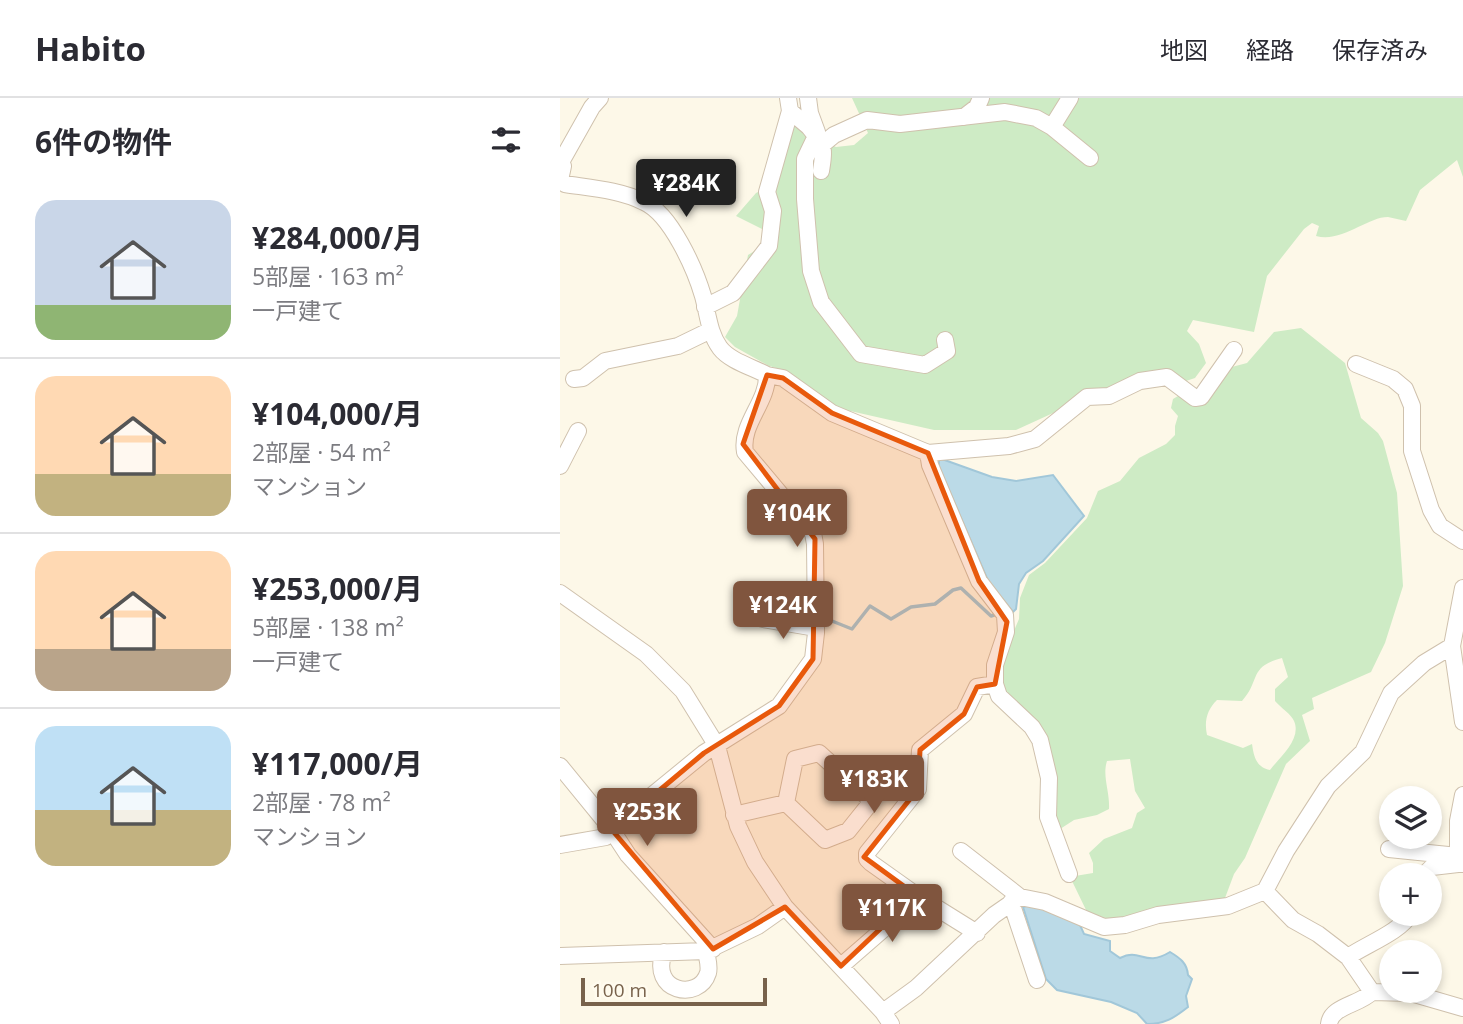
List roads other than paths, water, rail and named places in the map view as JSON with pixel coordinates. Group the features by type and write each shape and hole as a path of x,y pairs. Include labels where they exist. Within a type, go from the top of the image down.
{"street":[{"path":"600,98 592,107 561,162 563,166 560,180 565,184 621,194 645,202 657,210 695,272 710,330 720,348 729,356 767,375 783,378 832,412 928,453 1009,446 1035,439 1087,397 1109,396 1140,381 1167,377 1195,398 1201,397 1234,350"},
{"path":"808,98 810,113 824,154 821,171"},
{"path":"964,117 978,107 981,98"},
{"path":"1052,127 1070,98"},
{"path":"705,307 733,293 769,246 774,211 767,192 789,104"},
{"path":"789,104 819,140"},
{"path":"945,340 947,351 925,365 861,354 821,302 811,271 804,159 819,140 867,120 901,124 1004,113 1036,118 1052,127 1090,158"},
{"path":"575,379 583,378 605,361 678,346 710,330"},
{"path":"1356,365 1393,379 1405,389 1412,406 1412,451 1431,510 1440,526 1463,541"},
{"path":"560,845 606,837 616,825 704,753 779,706 813,659 813,533 745,452 745,433 764,390 767,375"},
{"path":"560,466 578,431"},
{"path":"928,453 930,464 979,581 1003,612 1007,622 995,665 995,684 999,696 1032,727 1040,740 1049,778 1048,817 1069,874"},
{"path":"1463,588 1452,646 1463,722"},
{"path":"560,593 646,654 683,691 717,747 734,815 754,862 785,907 841,967 884,1020 916,988 1016,900 1045,902 1104,927 1125,925 1158,915 1228,906 1265,891 1286,851 1328,786 1363,752 1391,693 1424,663 1452,646"},
{"path":"763,619 812,628"},
{"path":"977,933 871,863 867,859 867,853 918,789 920,750 964,714 978,687 995,684"},
{"path":"819,753 872,801 848,831 825,839 786,803 795,758 819,753"},
{"path":"560,766 612,830 628,855 709,950 707,976 698,985 686,989 670,986 663,978 660,966 664,952"},
{"path":"1389,849 1459,861 1458,821 1463,795"},
{"path":"734,815 786,803"},
{"path":"961,851 1016,900 1037,980"},
{"path":"1265,891 1293,920 1318,934 1348,957 1372,992"},
{"path":"883,895 902,911"},
{"path":"841,967 916,895"},
{"path":"560,956 709,950 758,926 785,907"},
{"path":"1348,957 1398,926"},
{"path":"1329,1024 1334,1011 1365,999 1372,992 1411,993 1463,1008"}],"water":[{"path":"939,458 992,477 1016,481 1053,475 1084,516 1043,561 1026,573 1019,584 1016,609 1013,612 989,583 939,467"},
{"path":"1030,905 1052,911 1080,925 1084,934 1110,941 1110,951 1120,958 1133,955 1154,958 1170,952 1174,954 1185,964 1192,979 1186,996 1188,1007 1169,1020 1147,1024 1137,1013 1111,1002 1057,990 1046,979 1023,907"}],"waterway":[{"path":"822,617 852,629 870,606 891,619 911,607 935,604 953,590 961,588 991,616 997,614"}]}
